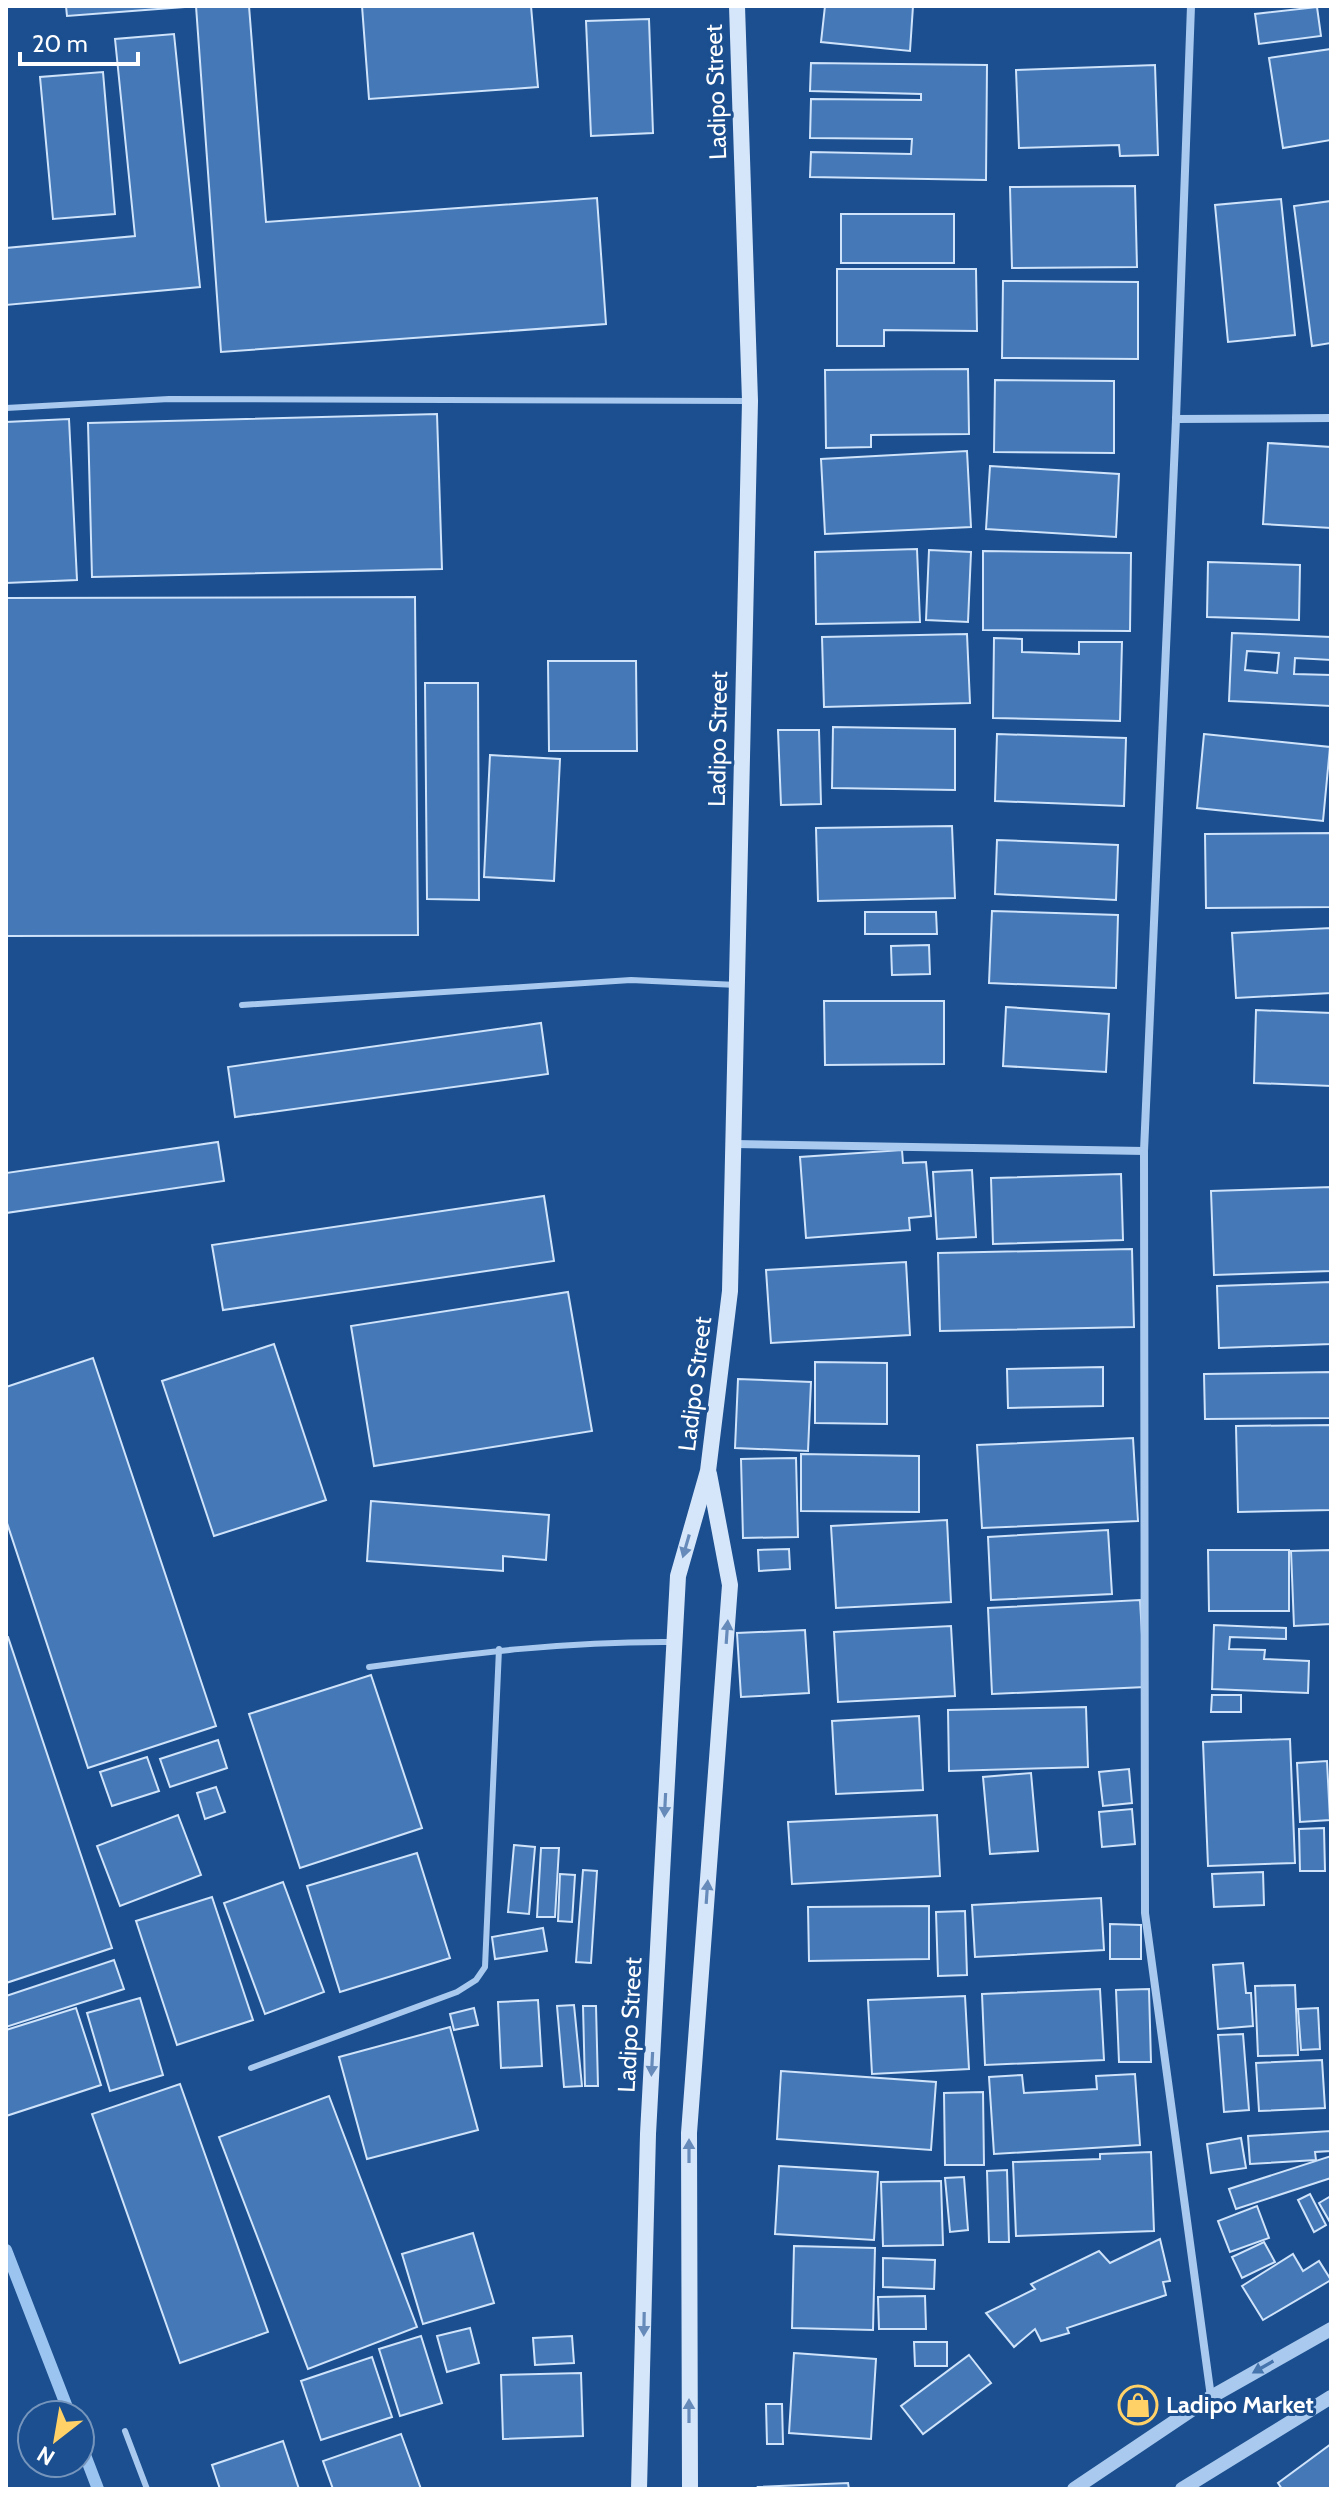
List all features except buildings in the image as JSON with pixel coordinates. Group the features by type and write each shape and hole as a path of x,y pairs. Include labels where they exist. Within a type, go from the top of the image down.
{"main road":[{"name":"Ladipo Street","path":"639,2489 648,2134 678,1576 708,1471 730,1291 750,401 737,6"},
{"name":"Ladipo Street","path":"690,2489 689,2133 730,1585 708,1471"}],"street":[{"path":"1191,6 1144,1151 1145,1913 1211,2397"},
{"path":"1176,419 1331,418"},
{"path":"734,1144 1144,1151"},
{"path":"1074,2489 1211,2397 1331,2329"},
{"path":"1182,2489 1331,2397"}],"lane":[{"path":"6,408 169,399 750,401"},
{"path":"242,1005 631,980 737,985"},
{"path":"369,1667 499,1649 607,1642 674,1642"},
{"path":"251,2068 457,1992 476,1980 485,1967 499,1649"},
{"path":"125,2431 147,2489"}],"waterway":[{"path":"6,2250 64,2399"},
{"path":"94,2479 98,2489"}],"place":[{"name":"Ladipo Market","path":"1138,2405"}]}
